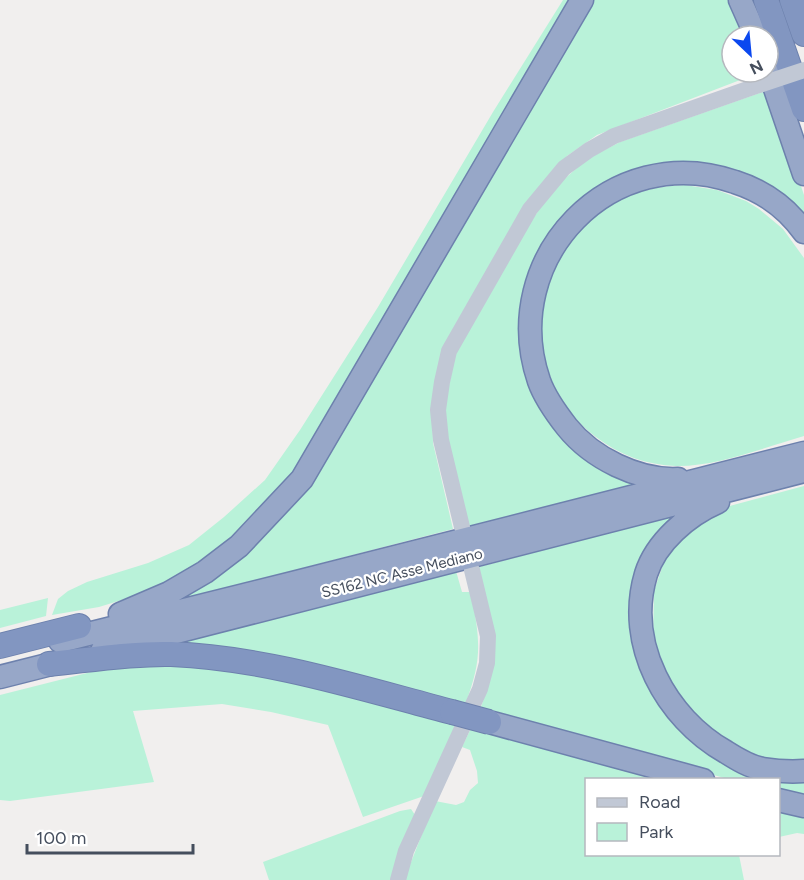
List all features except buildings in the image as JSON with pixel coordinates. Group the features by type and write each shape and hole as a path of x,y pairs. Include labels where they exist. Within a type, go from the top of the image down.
{"highway":[{"path":"0,677 49,664 84,644 134,610 205,572 239,546 303,479 582,0"},
{"path":"740,0 751,24"},
{"path":"766,0 804,109"},
{"path":"792,0 804,34"},
{"path":"767,84 804,174"},
{"path":"704,478 664,480 638,474 596,454 573,435 551,407 539,381 530,343 530,313 537,277 554,242 583,210 614,189 655,175 683,172 720,177 748,186 772,200 796,221 804,232"},
{"name":"SS162 NC Asse Mediano","path":"84,644 293,583 804,453"},
{"name":"SS162 NC Asse Mediano","path":"0,656 84,644 804,471"},
{"path":"760,482 699,510 665,540 646,573 641,603 643,634 650,665 667,698 686,722 708,742 761,769 804,771"},
{"path":"0,646 84,644 231,660 279,668 696,778"},
{"path":"780,800 804,806"}],"street":[{"path":"780,74 804,70"},
{"path":"462,527 441,440 438,410 442,382 449,351 530,209 564,168 589,150 614,136 746,84"},
{"path":"398,880 406,851 480,689 487,663 488,636 472,570"}],"green space":[{"path":"563,0 574,0 307,463 222,551 177,578 138,595 99,607 52,615 58,599 68,591 87,582 148,563 189,545 265,480 300,430 378,307 493,112"},
{"path":"591,0 731,0 742,24 720,24 720,84 730,84 597,135 567,156 432,397 433,443 453,529 176,601 267,526"},
{"path":"768,90 804,195 804,217 787,199 652,168 537,264 543,409 632,475 632,486 468,527 447,437 444,409 456,351 530,223 553,189 587,159 620,142"},
{"path":"685,185 717,190 746,201 783,229 804,258 804,436 724,460 676,466 654,464 624,454 596,437 573,415 556,389 545,360 541,330 544,300 553,271 568,244 590,221 620,199 656,188"},
{"path":"804,486 804,765 743,754 701,728 670,688 653,641 654,591 670,544 711,511"},
{"path":"685,512 660,537 636,625 690,734 804,776 804,800 780,793 780,778 724,778 480,710 489,683 479,567"},
{"path":"456,571 462,592 471,592 478,637 475,674 465,705 151,649"},
{"path":"48,598 46,616 0,628 0,610"},
{"path":"149,662 252,669 457,723 424,796 363,817 328,725 222,704 133,711 154,782 10,801 0,800 0,695 91,672"},
{"path":"473,724 683,778 585,778 585,856 739,856 744,880 404,880 435,801 456,805 464,802 470,790 478,783 477,771 470,750 462,747"},
{"path":"780,805 804,811 804,834 780,837"},
{"path":"411,809 415,815 391,880 269,880 263,862 400,811"}]}
